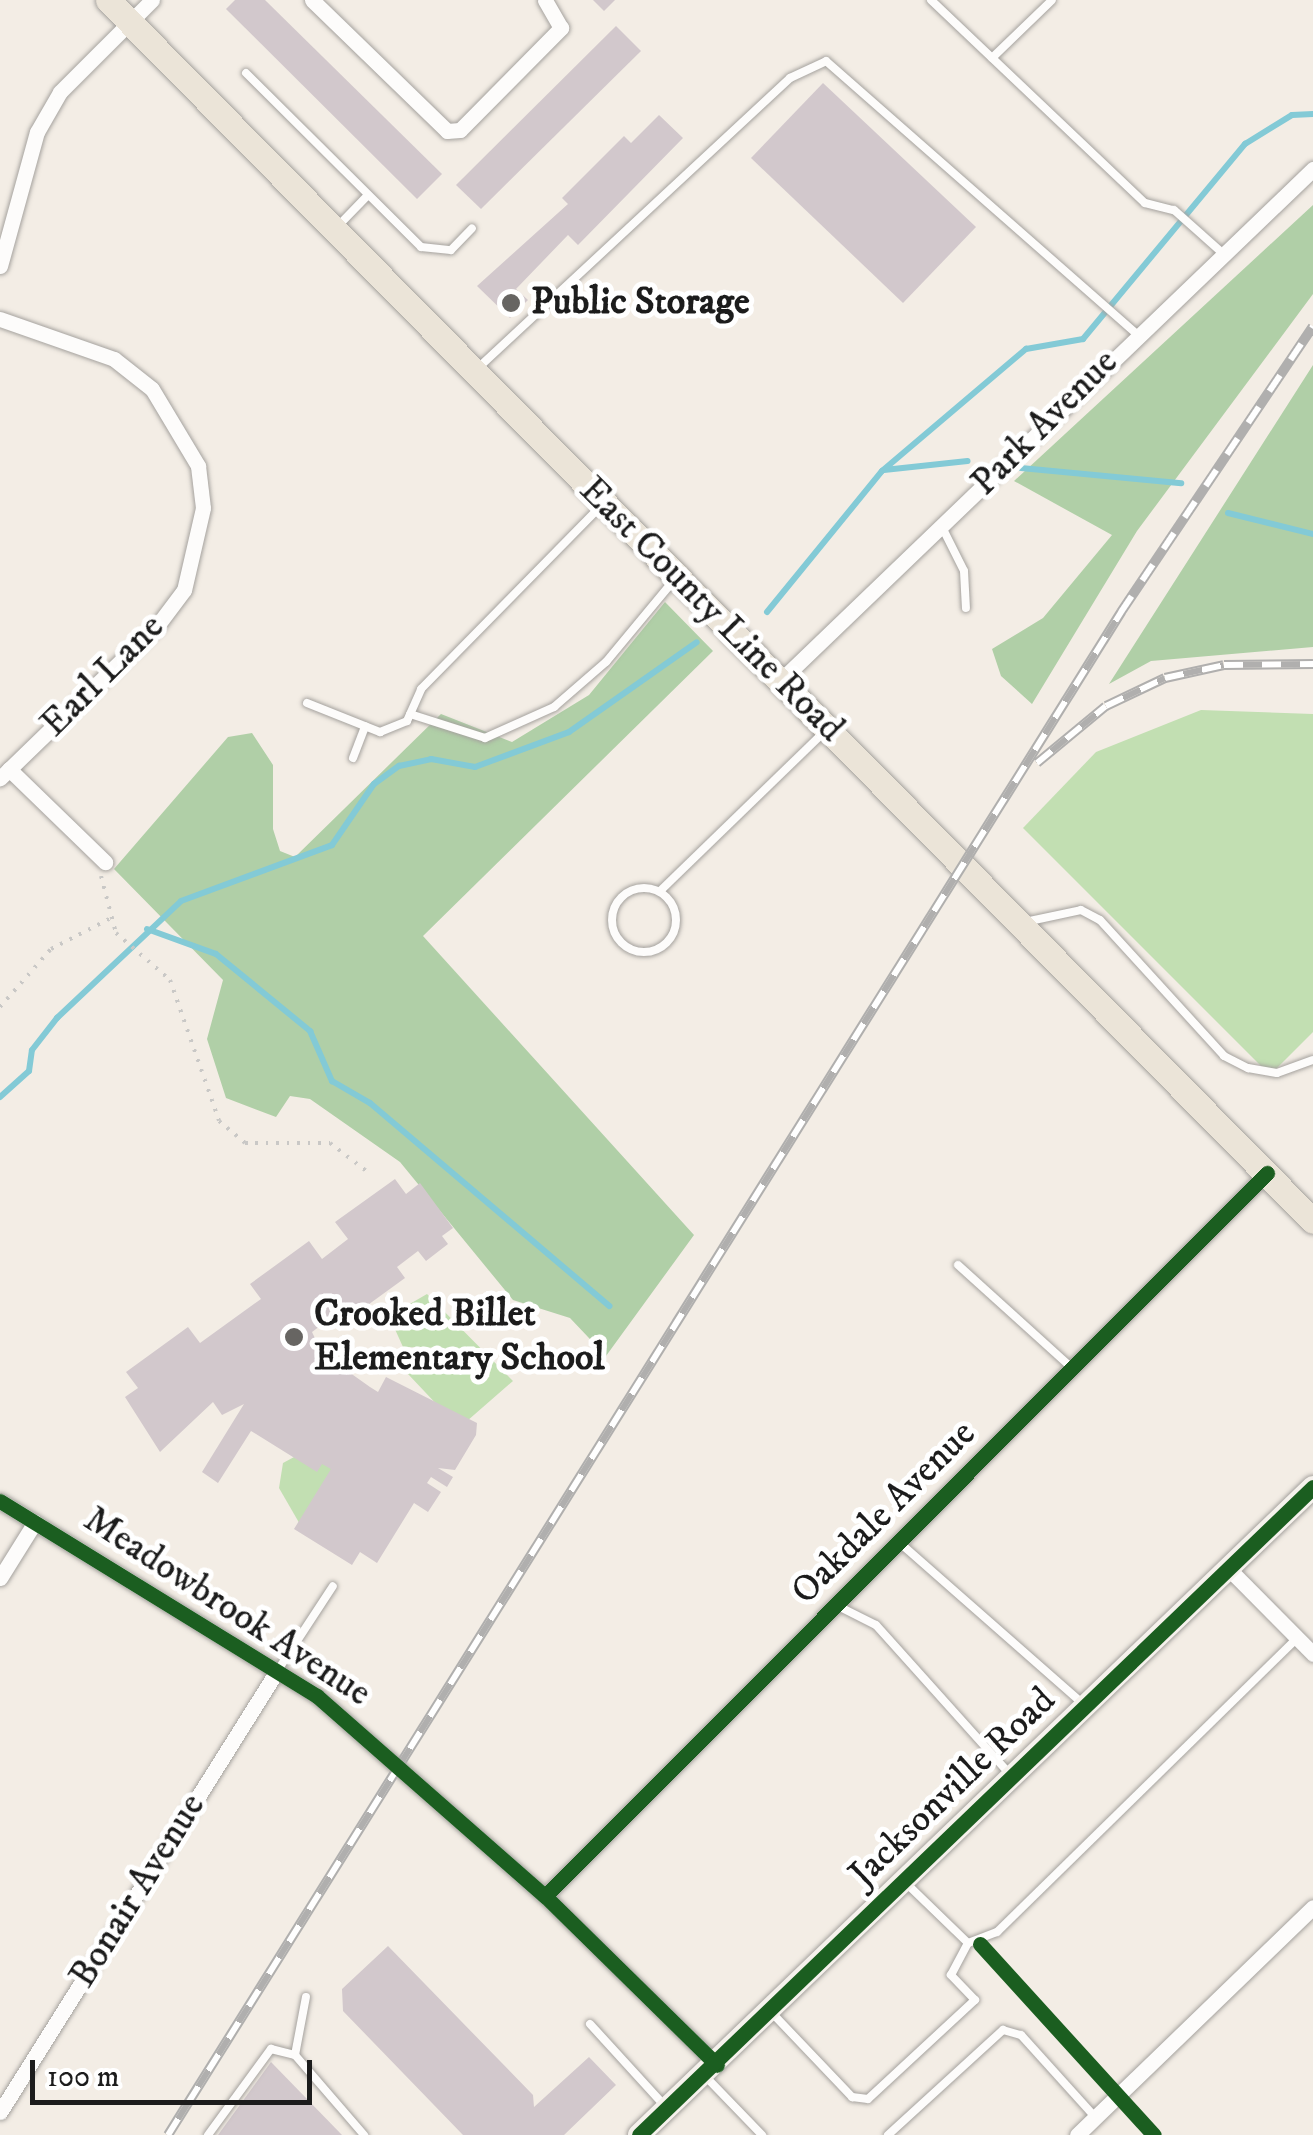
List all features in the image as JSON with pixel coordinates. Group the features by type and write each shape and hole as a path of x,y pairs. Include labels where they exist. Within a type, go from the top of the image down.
{"main road":[{"name":"East County Line Road","path":"108,0 1313,1221"},
{"name":"Jacksonville Road","path":"639,2135 711,2070 1313,1487"}],"street":[{"path":"0,266 37,132 60,92 152,0"},
{"path":"312,0 446,132 460,130 561,28 545,0"},
{"name":"Park Avenue","path":"780,680 942,527 1218,250 1313,169"},
{"name":"Earl Lane","path":"0,319 114,360 152,390 198,466 203,508 184,590 158,626 5,773"},
{"path":"5,773 105,862"},
{"name":"Oakdale Avenue","path":"544,1896 1267,1173"},
{"name":"Meadowbrook Avenue","path":"0,1501 277,1671 366,1736 544,1896 711,2070"},
{"path":"0,1578 35,1522"},
{"path":"1228,1568 1313,1654"},
{"name":"Bonair Avenue","path":"0,2112 277,1671"},
{"path":"1076,2135 1313,1907"}],"lane":[{"path":"931,0 1144,202 1174,210 1218,250"},
{"path":"992,58 1052,0"},
{"path":"475,371 790,78 826,61 1135,332"},
{"path":"246,73 368,194 437,253 472,228"},
{"path":"335,229 368,194"},
{"path":"307,703 380,732 410,714 421,688 605,502"},
{"path":"942,527 964,571 966,608"},
{"path":"410,714 485,738 554,707 606,662 678,576"},
{"path":"353,758 366,726"},
{"path":"660,891 795,751 829,729"},
{"path":"638,888 660,891 676,916 672,936 656,950 626,947 613,930 619,898 638,888"},
{"path":"1021,924 1081,910 1130,950 1224,1056 1277,1073 1313,1060"},
{"path":"958,1265 1073,1368"},
{"path":"900,1543 1085,1706"},
{"path":"277,1671 332,1586"},
{"path":"838,1606 876,1625 1012,1776"},
{"path":"770,2010 852,2096 868,2100 974,2000 950,1975 968,1943 997,1932 1297,1638"},
{"path":"904,1880 968,1943"},
{"path":"295,2055 306,1997"},
{"path":"590,2024 668,2109"},
{"path":"888,2135 1003,2030 1021,2036 1095,2117"},
{"path":"208,2135 264,2052 295,2055 364,2135"},
{"path":"711,2070 762,2135"}],"path":[{"path":"105,862 116,933 170,980 219,1121 245,1143 330,1144 369,1172"},
{"path":"0,1006 51,949 111,918"}],"green space":[{"path":"1313,205 1313,294 1137,531 1032,704 1001,676 992,649 1043,618 1112,535 1014,481"},
{"path":"1313,365 1313,647 1151,661 1109,684"},
{"path":"665,602 713,651 423,936 694,1235 606,1356 570,1318 513,1300 400,1162 310,1099 290,1096 276,1117 226,1098 207,1039 223,980 114,869 228,737 252,733 273,765 273,829 280,851 295,857 441,714 512,742 589,695"},
{"path":"1201,710 1313,714 1313,1032 1270,1075 1023,828 1096,752"},
{"path":"427,1294 513,1381 459,1428 408,1374 443,1348 403,1347 389,1316"},
{"path":"320,1443 340,1478 305,1533 279,1488 283,1463"}],"building":[{"path":"235,0 265,0 442,174 417,199 226,9"},
{"path":"593,0 615,0 604,11"},
{"path":"616,26 641,51 481,209 456,185"},
{"path":"823,83 976,227 903,303 751,158"},
{"path":"659,115 683,138 578,245 568,235 516,289 528,300 510,318 477,286 568,204 562,198 624,136 631,143"},
{"path":"395,1179 406,1194 420,1183 453,1228 442,1236 448,1244 426,1261 418,1251 397,1267 405,1278 343,1323 336,1314 312,1332 322,1353 370,1387 378,1392 386,1377 477,1423 476,1435 455,1470 438,1468 453,1477 447,1487 431,1477 427,1483 441,1492 428,1512 414,1503 377,1563 360,1552 352,1565 294,1529 331,1469 322,1464 317,1472 251,1431 218,1483 202,1472 244,1404 222,1415 213,1402 160,1452 125,1397 138,1388 126,1372 188,1327 200,1343 261,1299 250,1284 309,1241 322,1259 348,1239 335,1222"},
{"path":"388,1946 533,2095 534,2107 589,2057 616,2085 564,2135 463,2135 343,2011 342,1989"},
{"path":"271,2062 342,2135 218,2135"}],"waterway":[{"path":"767,612 882,471 1026,349 1083,339 1245,144 1292,115 1313,114"},
{"path":"884,470 968,461"},
{"path":"1021,468 1181,483"},
{"path":"1228,513 1313,534"},
{"path":"0,1097 29,1071 32,1050 57,1018 181,901 332,845 374,784 399,766 431,759 475,767 569,732 697,642"},
{"path":"147,929 216,954 310,1031 332,1081 370,1103 609,1306"}],"railway":[{"path":"168,2135 1121,612 1313,326"},
{"path":"1037,763 1106,706 1165,678 1224,665 1313,664"}],"cycle path":[{"path":"545,1896 1267,1173"},
{"path":"639,2135 1313,1487"},
{"path":"0,1501 317,1696 545,1896 717,2065"},
{"path":"980,1944 1154,2135"}],"place":[{"name":"Public Storage","path":"511,303"},
{"name":"Crooked Billet Elementary School","path":"294,1337"}]}
